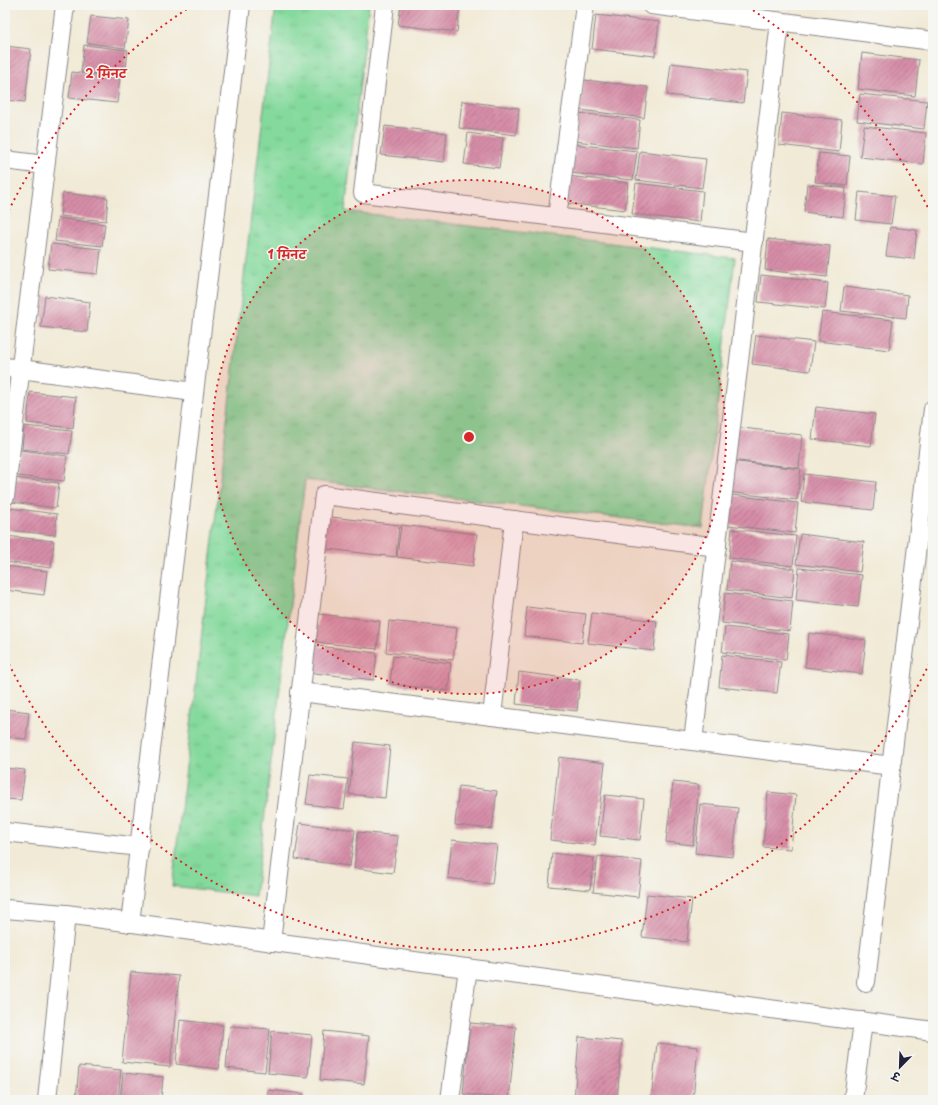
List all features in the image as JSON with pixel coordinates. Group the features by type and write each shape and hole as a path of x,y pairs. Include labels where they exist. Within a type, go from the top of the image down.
{"street":[{"path":"5,497 13,368 45,165 64,5"},
{"path":"130,923 241,5"},
{"path":"385,5 363,193 754,242"},
{"path":"557,217 585,5"},
{"path":"651,5 933,41"},
{"path":"693,741 780,22"},
{"path":"5,160 45,165"},
{"path":"13,368 194,392"},
{"path":"866,982 933,410"},
{"path":"271,942 324,495 717,547"},
{"path":"492,716 514,520"},
{"path":"300,692 892,766"},
{"path":"5,832 140,847"},
{"path":"5,909 66,914 933,1031"},
{"path":"47,1100 66,914"},
{"path":"450,1100 468,968"},
{"path":"853,1100 863,1021"}],"green space":[{"path":"276,5 369,5 345,211 735,258 703,528 305,480 255,896 172,886"}],"building":[{"path":"401,5 460,5 457,32 398,25"},
{"path":"596,15 659,22 655,56 592,49"},
{"path":"91,16 129,20 125,48 87,43"},
{"path":"84,45 128,50 125,77 81,72"},
{"path":"5,46 31,49 25,102 5,100"},
{"path":"862,53 919,60 915,96 858,89"},
{"path":"671,63 747,72 743,103 667,95"},
{"path":"72,72 120,78 117,103 69,98"},
{"path":"584,80 648,87 644,118 580,110"},
{"path":"860,94 927,101 924,129 857,121"},
{"path":"462,101 519,108 516,135 459,128"},
{"path":"578,113 640,120 637,148 575,141"},
{"path":"782,113 842,120 839,152 779,145"},
{"path":"385,126 447,133 444,162 381,155"},
{"path":"864,126 926,133 923,164 860,157"},
{"path":"468,133 503,138 499,168 464,164"},
{"path":"573,144 637,151 633,180 570,173"},
{"path":"640,151 706,159 702,188 636,180"},
{"path":"819,153 850,156 847,186 815,182"},
{"path":"567,176 628,183 625,210 564,203"},
{"path":"636,183 703,191 700,222 632,214"},
{"path":"807,184 846,188 843,217 804,212"},
{"path":"859,192 895,196 891,224 856,220"},
{"path":"63,193 108,198 106,221 60,216"},
{"path":"58,218 105,224 102,246 55,241"},
{"path":"890,227 917,230 914,259 886,256"},
{"path":"768,239 830,246 827,277 765,270"},
{"path":"51,244 101,249 98,274 48,269"},
{"path":"761,275 828,283 825,309 758,302"},
{"path":"844,287 908,295 906,318 841,311"},
{"path":"45,296 90,302 87,332 41,327"},
{"path":"822,312 893,320 889,350 818,341"},
{"path":"756,335 814,342 810,371 752,364"},
{"path":"30,392 76,397 73,428 27,423"},
{"path":"816,407 875,414 871,446 812,439"},
{"path":"24,426 72,431 69,454 22,449"},
{"path":"734,427 802,435 799,468 730,460"},
{"path":"20,450 67,456 64,481 17,476"},
{"path":"729,461 801,469 797,500 726,492"},
{"path":"804,474 876,482 873,510 801,502"},
{"path":"14,478 59,483 56,508 12,502"},
{"path":"732,495 798,503 795,533 728,525"},
{"path":"9,508 57,514 55,535 7,530"},
{"path":"323,516 399,525 396,557 319,548"},
{"path":"401,525 477,534 473,566 397,557"},
{"path":"732,529 796,536 793,566 729,558"},
{"path":"800,534 864,542 860,572 796,564"},
{"path":"5,536 54,541 51,568 5,562"},
{"path":"730,561 795,569 792,598 727,590"},
{"path":"5,566 47,571 44,595 5,590"},
{"path":"799,568 862,575 858,607 796,600"},
{"path":"725,593 793,601 790,631 722,623"},
{"path":"527,607 586,614 582,643 524,636"},
{"path":"592,613 657,621 654,651 588,643"},
{"path":"319,614 380,621 377,649 316,642"},
{"path":"389,621 457,628 453,660 386,652"},
{"path":"725,627 789,634 786,660 722,652"},
{"path":"809,633 866,640 862,674 805,667"},
{"path":"309,645 377,653 374,680 306,672"},
{"path":"722,655 781,662 777,693 719,687"},
{"path":"393,656 451,663 448,691 390,684"},
{"path":"519,672 580,680 577,711 516,704"},
{"path":"5,709 29,712 26,739 5,737"},
{"path":"355,742 390,746 385,798 349,794"},
{"path":"559,757 605,763 595,845 550,840"},
{"path":"5,768 25,770 21,800 5,799"},
{"path":"310,775 348,779 344,809 306,804"},
{"path":"673,782 699,785 693,845 666,842"},
{"path":"459,786 497,791 492,829 455,825"},
{"path":"768,792 796,795 791,849 763,847"},
{"path":"605,795 644,799 640,840 600,836"},
{"path":"700,804 738,808 733,857 695,853"},
{"path":"300,823 355,830 350,866 295,859"},
{"path":"358,832 398,836 393,873 354,868"},
{"path":"452,840 497,845 492,884 448,878"},
{"path":"552,853 594,858 590,890 549,886"},
{"path":"598,856 642,861 638,897 593,892"},
{"path":"647,894 692,899 687,942 642,937"},
{"path":"131,972 179,976 170,1067 122,1062"},
{"path":"180,1020 223,1025 219,1069 176,1064"},
{"path":"470,1023 516,1027 509,1099 463,1094"},
{"path":"230,1026 270,1029 265,1072 226,1068"},
{"path":"272,1031 312,1035 308,1077 268,1073"},
{"path":"324,1031 369,1036 364,1084 320,1080"},
{"path":"579,1037 622,1041 617,1100 574,1100"},
{"path":"657,1043 698,1047 693,1100 651,1100"},
{"path":"79,1066 121,1070 118,1100 76,1100"},
{"path":"123,1073 163,1077 161,1100 120,1100"},
{"path":"268,1090 304,1094 303,1100 267,1100"}]}
